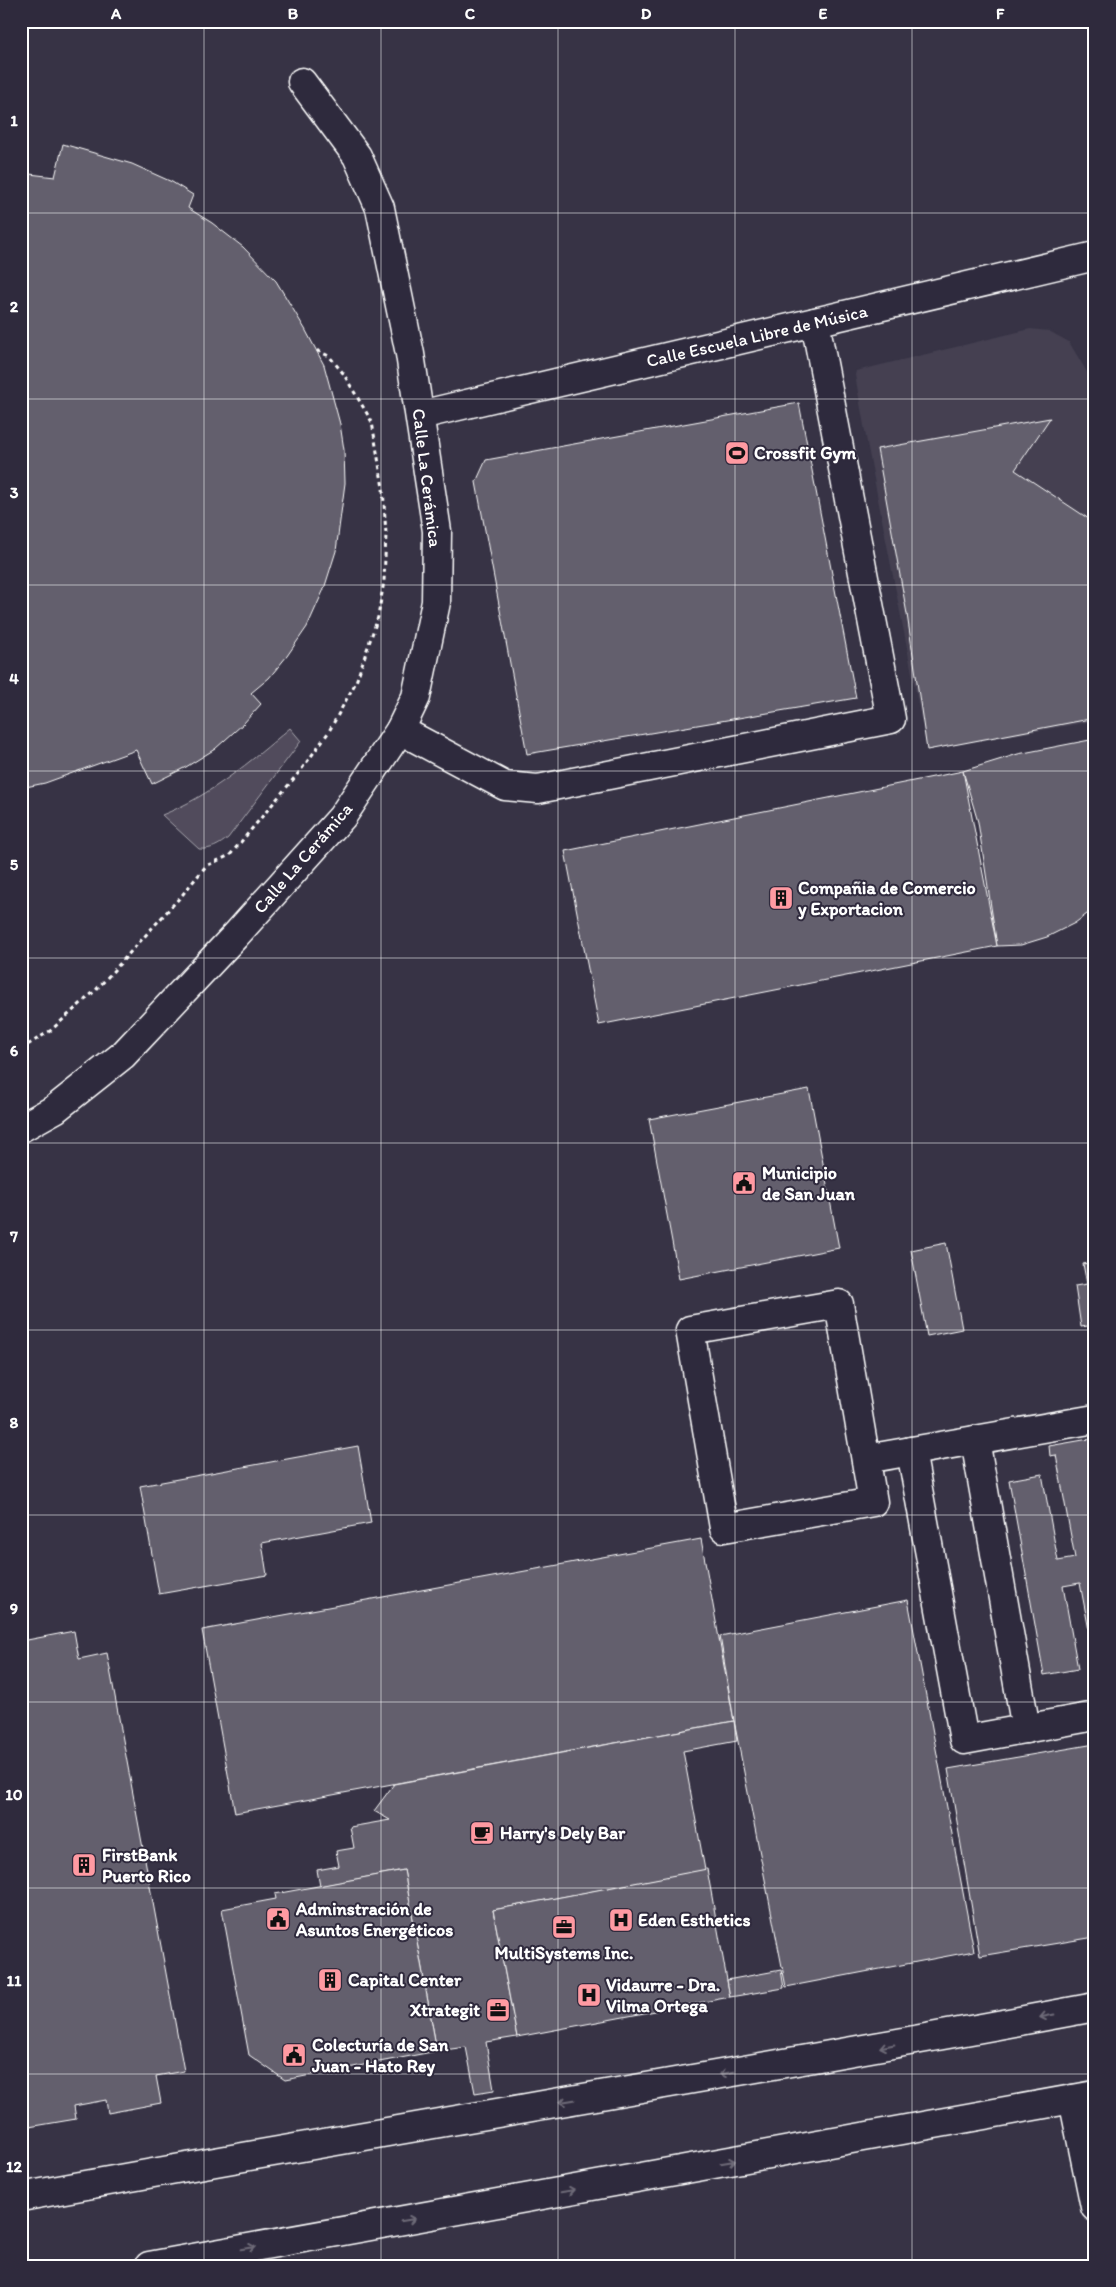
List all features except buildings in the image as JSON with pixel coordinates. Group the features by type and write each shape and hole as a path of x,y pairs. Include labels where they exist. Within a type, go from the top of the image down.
{"street":[{"name":"Calle La Cerámica","path":"21,1128 55,1108 123,1056 342,818 400,730 416,696 436,602 437,531 410,354 380,208 357,156 302,82"},
{"name":"Calle Escuela Libre de Música","path":"420,416 1095,256"},
{"path":"400,730 505,786 538,789 891,719 815,322"},
{"path":"839,1304 866,1459 873,1502 724,1528 690,1330 839,1304"},
{"path":"866,1459 1095,1419"},
{"path":"975,1440 1026,1729"},
{"path":"911,1451 964,1740 1095,1716"},
{"path":"21,2197 235,2157 866,2050 1095,2007"},
{"path":"149,2266 1084,2097 1095,2208"}],"path":[{"path":"21,1049 50,1031 96,990 206,866 230,855 328,733 356,682 376,624 384,581 386,534 383,488 372,422 343,373 330,356 316,350"}],"shaded area":[{"path":"1030,329 1049,331 1069,342 1093,382 1095,393 1095,721 927,750 855,375 856,371"},
{"path":"290,728 301,741 228,838 221,843 211,848 199,849 162,815 213,788 245,765"}],"place":[{"name":"Crossfit Gym","path":"737,453"},
{"name":"Compañia de Comercio y Exportacion","path":"781,898"},
{"name":"Municipio de San Juan","path":"744,1183"},
{"name":"Harry's Dely Bar","path":"482,1833"},
{"name":"FirstBank Puerto Rico","path":"84,1865"},
{"name":"Adminstración de Asuntos Energéticos","path":"278,1919"},
{"name":"Eden Esthetics","path":"621,1920"},
{"name":"MultiSystems Inc.","path":"564,1927"},
{"name":"Capital Center","path":"330,1980"},
{"name":"Vidaurre - Dra. Vilma Ortega","path":"589,1995"},
{"name":"Xtrategit","path":"498,2010"},
{"name":"Colecturía de San Juan - Hato Rey","path":"294,2055"}]}
